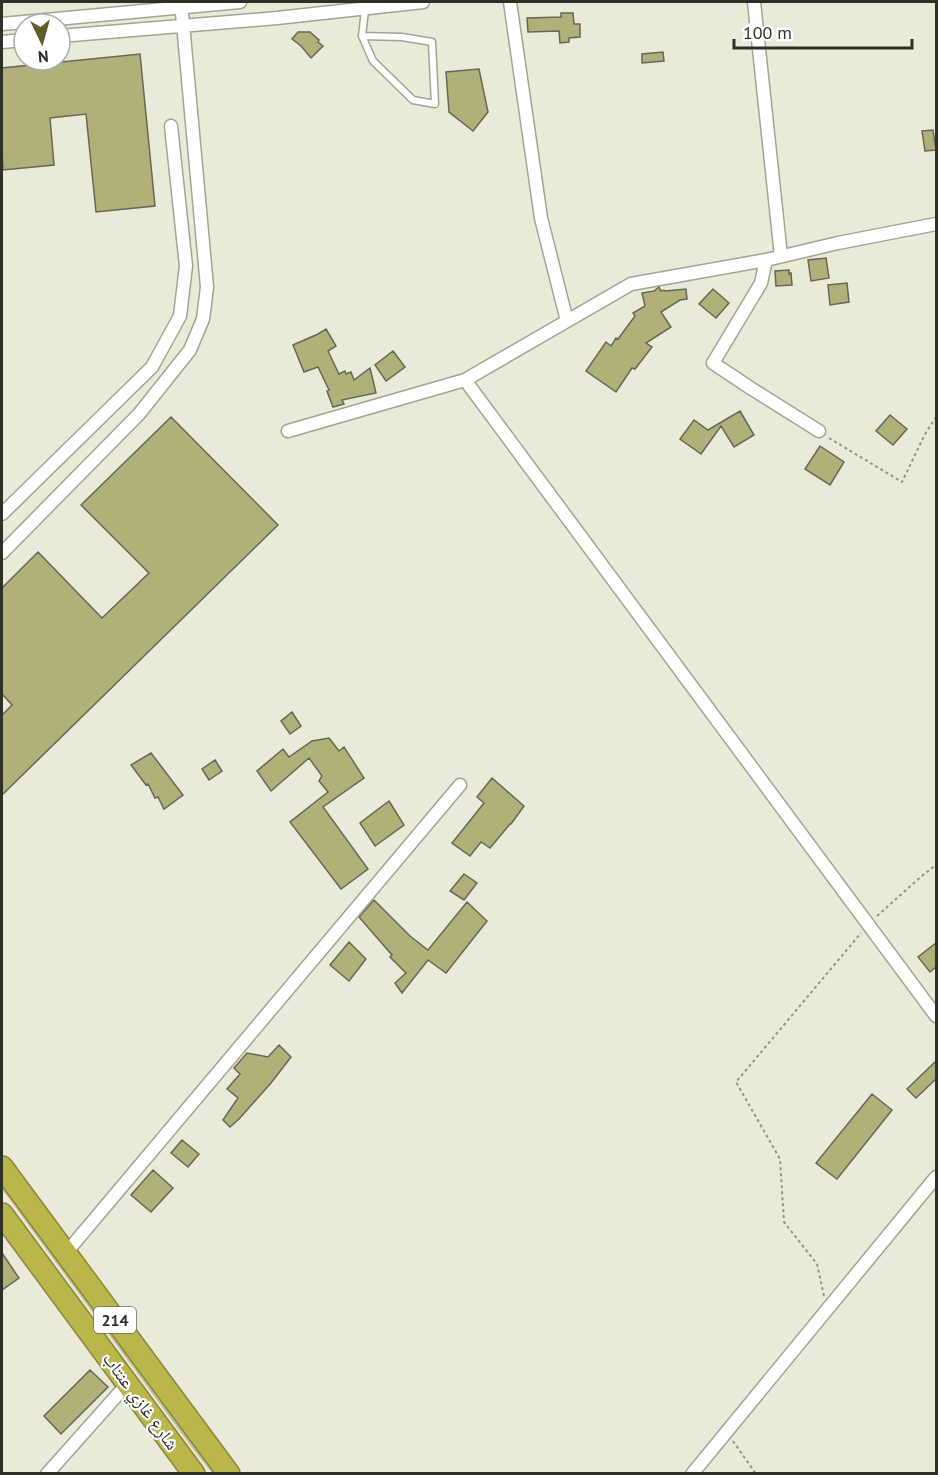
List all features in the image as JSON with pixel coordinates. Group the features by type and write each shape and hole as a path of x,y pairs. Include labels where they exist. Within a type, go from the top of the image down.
{"highway":[{"name":"214","path":"2,1167 229,1473"},
{"name":"شارع غازي عنتاب","path":"2,1214 194,1473"}],"street":[{"path":"2,24 156,5 240,2"},
{"path":"72,35 277,18 366,5 423,2"},
{"path":"510,2 541,218 567,321"},
{"path":"754,2 781,256"},
{"path":"2,553 139,414 190,350 203,319 207,287 181,4"},
{"path":"156,5 160,28"},
{"path":"2,514 152,367 180,316 186,266 171,126"},
{"path":"182,228 201,224"},
{"path":"288,431 465,380 631,284 766,260 936,224"},
{"path":"766,260 761,283 713,363 819,431"},
{"path":"465,380 936,1016"},
{"path":"66,1253 460,784"},
{"path":"692,1473 936,1177"},
{"path":"47,1473 128,1383"}],"lane":[{"path":"362,36 402,37 432,42 435,104 413,100 373,61 362,36 366,5"}],"path":[{"path":"819,431 902,482 925,434 936,417"},
{"path":"826,1310 817,1264 784,1222 780,1160 736,1082 868,924 936,866"},
{"path":"726,1431 756,1473"}],"green space":[{"path":"2,1179 221,1473 212,1473 190,1445 2,1189"}],"building":[{"path":"561,13 573,13 574,24 580,24 580,37 569,38 569,42 560,43 559,31 528,32 527,18 561,17"},
{"path":"298,32 310,32 323,46 311,58 292,39"},
{"path":"663,52 664,61 642,63 642,54"},
{"path":"140,54 155,206 96,212 86,114 50,118 54,165 3,170 2,68 12,67 12,72 72,72 72,61"},
{"path":"479,69 488,112 473,131 449,112 446,72"},
{"path":"933,130 936,150 925,151 922,131"},
{"path":"826,258 829,278 811,281 808,260"},
{"path":"789,270 792,285 776,286 775,271"},
{"path":"847,283 849,302 830,305 828,285"},
{"path":"659,287 661,291 686,289 687,299 680,300 661,312 671,327 646,343 652,347 635,369 632,368 616,392 586,371 606,342 611,346 635,316 633,313 645,306 642,293 654,291"},
{"path":"713,289 729,303 716,318 699,304"},
{"path":"326,329 336,346 328,351 339,374 345,371 346,374 351,372 354,380 370,368 376,393 342,400 344,404 333,407 327,391 329,390 318,367 304,372 293,345"},
{"path":"393,351 405,367 386,381 375,365"},
{"path":"740,411 754,435 734,447 721,426 701,454 680,439 694,420 708,430"},
{"path":"890,415 907,429 893,445 876,431"},
{"path":"171,417 278,525 2,795 2,715 12,705 2,694 2,588 38,552 102,618 149,573 81,505"},
{"path":"820,446 844,462 830,485 805,469"},
{"path":"292,712 301,726 290,734 281,721"},
{"path":"329,738 339,751 344,747 364,778 323,807 368,869 341,889 290,822 328,792 319,781 322,776 309,758 271,791 257,771 283,749 289,757 312,741"},
{"path":"151,753 183,795 164,809 158,797 155,798 148,784 146,785 131,765"},
{"path":"215,760 222,771 209,780 202,769"},
{"path":"492,778 524,806 490,848 481,842 470,856 452,843 484,803 477,797"},
{"path":"389,801 404,825 375,846 360,823"},
{"path":"464,874 477,883 464,900 450,891"},
{"path":"374,900 410,936 428,950 467,902 487,921 446,973 428,960 402,993 395,983 406,973 390,957 392,955 359,917"},
{"path":"349,942 366,959 349,981 330,965"},
{"path":"936,943 936,967 930,972 918,957"},
{"path":"279,1045 291,1057 271,1083 230,1127 223,1120 238,1098 227,1089 240,1074 234,1068 247,1053 268,1057"},
{"path":"936,1061 936,1079 916,1098 907,1089"},
{"path":"872,1094 892,1110 837,1179 816,1163"},
{"path":"182,1140 199,1154 188,1167 171,1153"},
{"path":"153,1170 173,1188 151,1212 131,1195"},
{"path":"2,1253 19,1278 2,1290"},
{"path":"90,1370 108,1387 61,1434 44,1416"}]}
